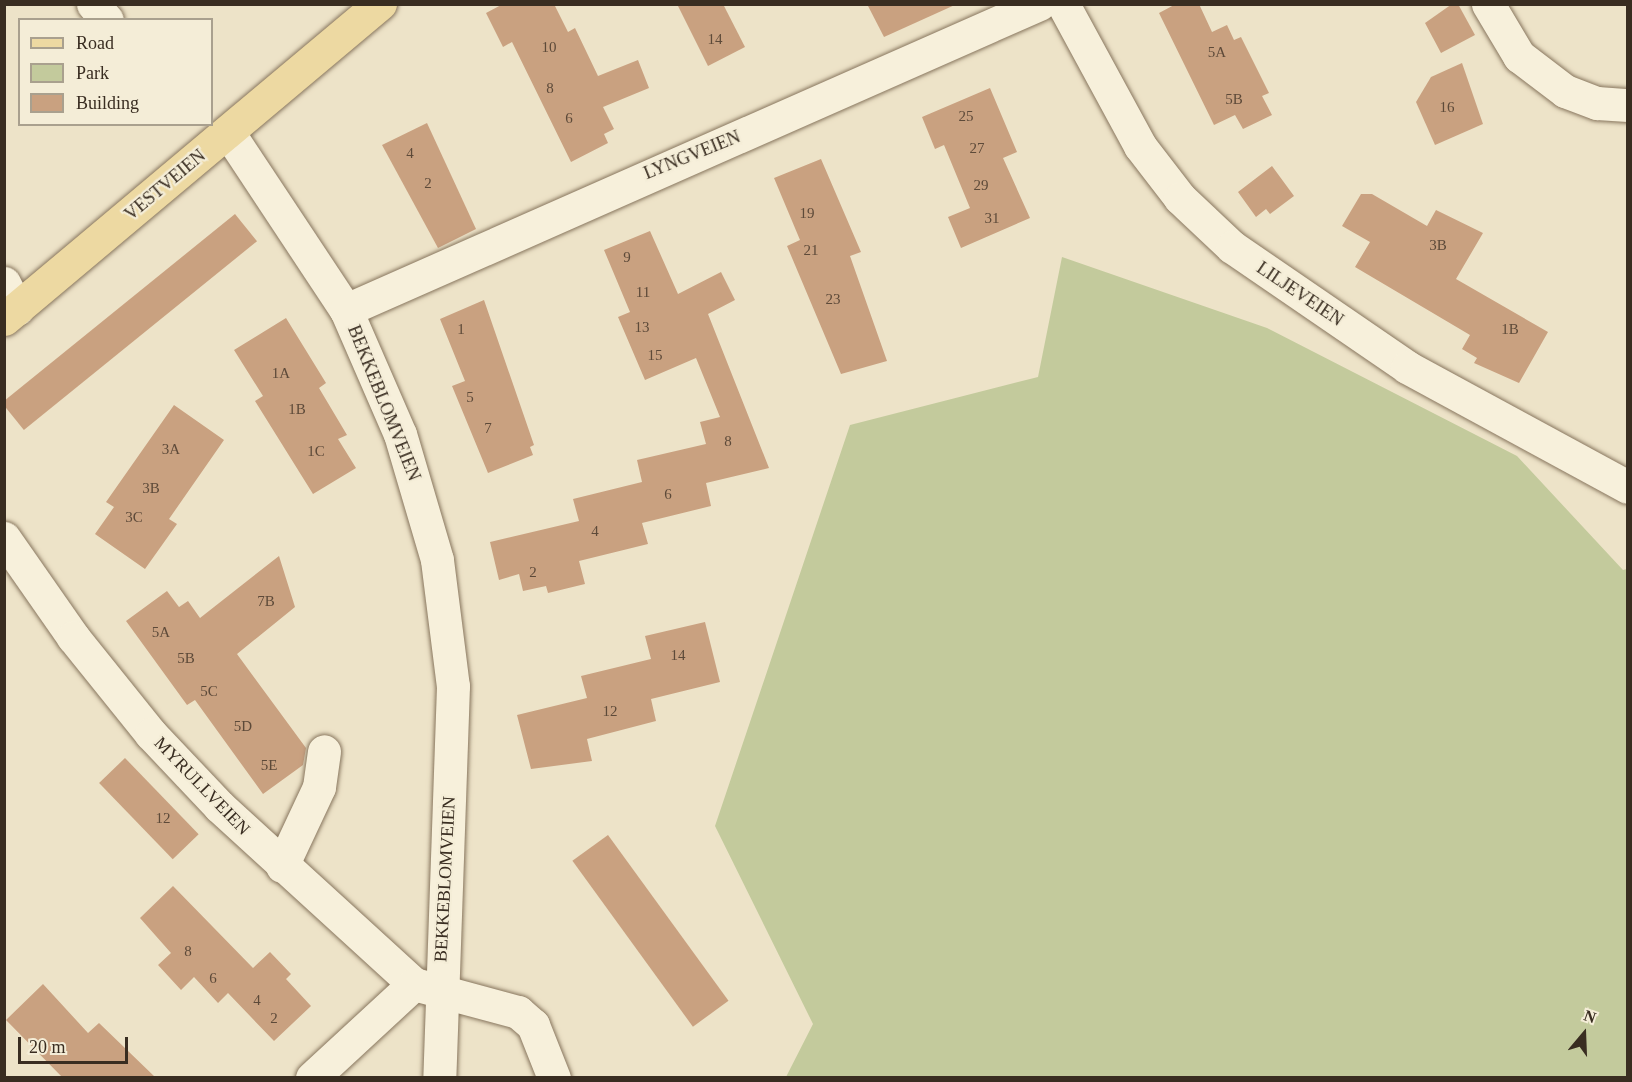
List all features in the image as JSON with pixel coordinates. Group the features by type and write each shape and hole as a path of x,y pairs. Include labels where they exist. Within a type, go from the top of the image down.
{"main road":[{"name":"VESTVEIEN","path":"9,304 228,132 380,4"}],"street":[{"path":"93,4 106,18"},
{"name":"LYNGVEIEN","path":"346,310 1040,4"},
{"name":"LILJEVEIEN","path":"1063,4 1140,146 1180,198 1232,247 1407,367 1628,487"},
{"path":"1488,4 1504,37 1540,74 1597,103 1628,105"},
{"name":"BEKKEBLOMVEIEN","path":"228,132 346,310 400,434 437,560 453,686 426,989 439,1077"},
{"name":"MYRULLVEIEN","path":"4,538 73,637 151,734 282,866 426,989"},
{"path":"282,866 319,787 324,751"},
{"path":"312,1077 426,989 518,1012 533,1025 554,1077"}],"green space":[{"path":"1062,257 1267,328 1517,456 1623,570 1627,569 1627,1077 786,1077 813,1024 715,826 850,425 1038,377"}],"building":[{"path":"503,4 554,4 568,32 575,28 598,76 638,60 649,88 603,107 614,129 604,134 608,143 571,162 512,42 503,47 486,13"},
{"path":"677,4 723,4 745,47 708,66"},
{"path":"867,4 957,4 884,37"},
{"path":"1176,4 1199,4 1212,32 1227,25 1234,40 1241,37 1269,93 1262,96 1272,115 1243,129 1235,115 1214,125 1159,13"},
{"path":"1452,4 1458,4 1475,35 1441,53 1425,23"},
{"path":"1462,63 1483,124 1435,145 1416,102 1431,77"},
{"path":"990,88 1017,152 1003,158 1030,218 961,248 948,217 970,208 944,145 935,149 922,117"},
{"path":"427,123 476,229 438,248 382,145"},
{"path":"821,159 861,252 850,256 887,361 841,374 787,246 800,240 774,178"},
{"path":"1272,166 1294,196 1270,214 1266,209 1256,217 1238,192"},
{"path":"1361,194 1372,194 1427,226 1436,210 1483,233 1456,279 1548,332 1519,383 1474,363 1477,358 1462,349 1470,335 1355,267 1370,242 1342,226"},
{"path":"235,214 257,241 24,430 4,405 4,401"},
{"path":"650,231 678,294 721,272 735,300 708,314 769,468 706,483 711,506 642,523 648,544 579,561 585,584 548,593 546,586 523,591 519,574 499,580 490,542 579,521 573,499 642,482 637,460 706,444 700,422 720,417 696,358 645,380 618,317 630,312 604,250"},
{"path":"484,300 534,445 530,447 533,455 488,473 452,386 465,381 440,319"},
{"path":"286,318 326,383 319,388 347,435 338,439 356,468 313,494 255,401 263,396 234,350"},
{"path":"174,405 224,440 169,519 177,524 145,569 95,534 114,507 106,502"},
{"path":"279,556 295,607 237,654 306,748 303,765 263,794 195,700 187,705 126,621 167,591 179,607 188,601 200,618"},
{"path":"705,622 720,682 651,699 656,721 587,739 592,761 531,769 517,715 587,698 581,676 651,659 645,636"},
{"path":"125,758 199,834 173,859 99,783"},
{"path":"608,835 728,1001 693,1027 572,861"},
{"path":"173,886 253,968 270,952 291,974 286,979 311,1006 274,1041 228,993 218,1003 194,977 181,990 158,965 171,953 140,918"},
{"path":"43,984 88,1033 99,1023 155,1077 62,1077 6,1020"}]}
